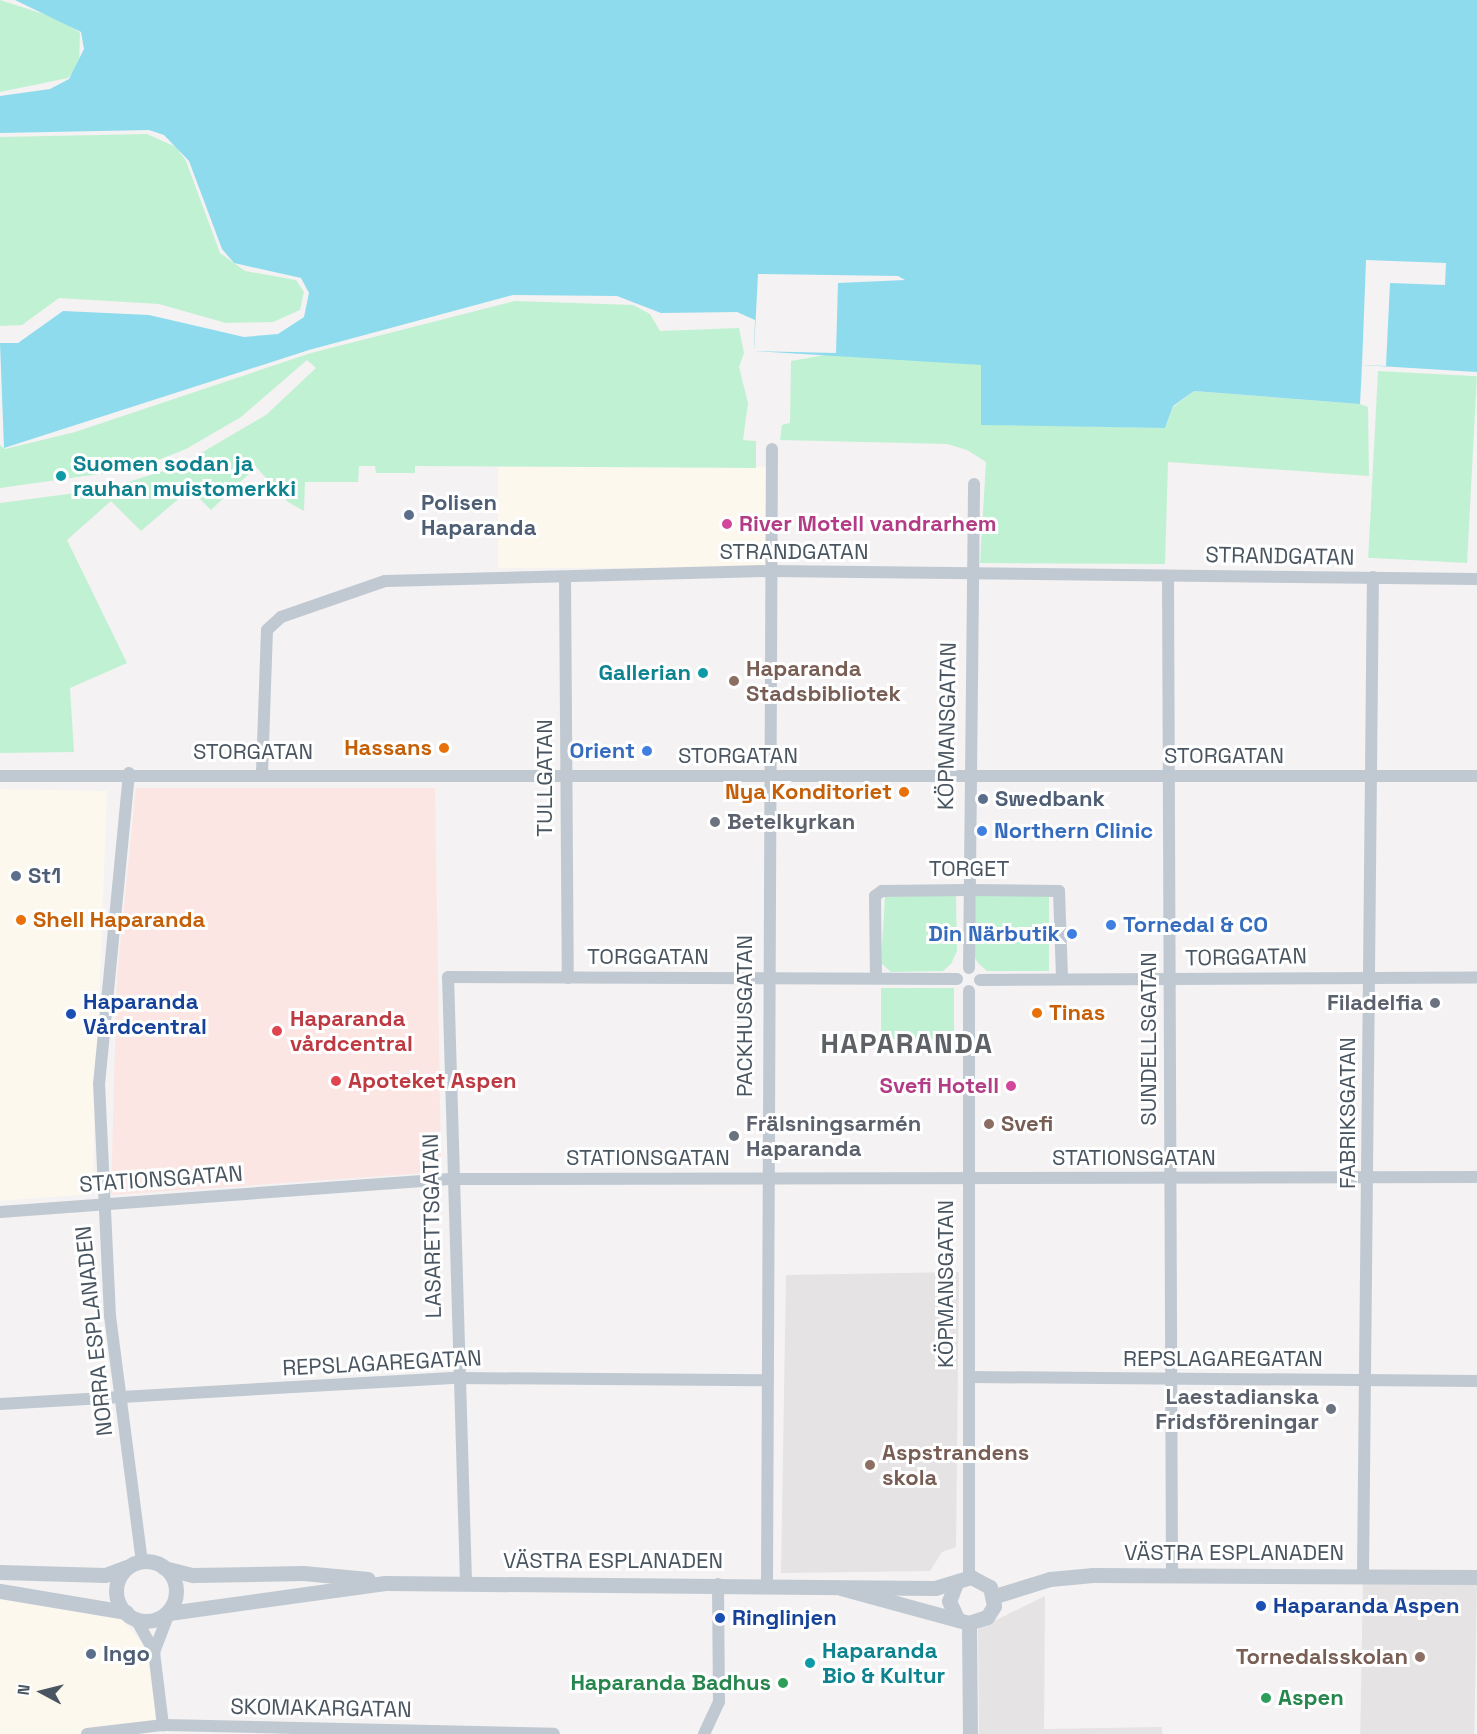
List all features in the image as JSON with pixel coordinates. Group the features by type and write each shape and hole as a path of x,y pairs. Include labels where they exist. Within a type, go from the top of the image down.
{"street":[{"name":"PACKHUSGATAN","path":"767,1584 766,978 772,449"},
{"name":"KÖPMANSGATAN","path":"969,968 968,776 974,484"},
{"name":"STRANDGATAN","path":"262,773 265,643 276,620 385,581 770,572 1477,579"},
{"name":"SUNDELLSGATAN","path":"1168,576 1172,1573"},
{"name":"TULLGATAN","path":"565,577 568,978"},
{"name":"FABRIKSGATAN","path":"1363,1575 1368,1380 1370,1178 1368,976 1373,578"},
{"name":"NORRA ESPLANADEN","path":"129,773 101,1030 103,1203 121,1398 142,1561"},
{"name":"STORGATAN","path":"0,776 262,773 566,777 1477,777"},
{"name":"TORGET","path":"876,978 875,896 882,891 969,890 1059,891 1062,979"},
{"path":"969,968 980,980 969,991 957,979 969,968"},
{"name":"TORGGATAN","path":"448,977 957,979"},
{"name":"LASARETTSGATAN","path":"448,977 456,1378 466,1582"},
{"name":"TORGGATAN","path":"980,980 1477,977"},
{"name":"KÖPMANSGATAN","path":"963,1580 969,1377 969,991"},
{"name":"STATIONSGATAN","path":"0,1212 453,1179 1477,1177"},
{"name":"REPSLAGAREGATAN","path":"969,1377 1477,1381"},
{"name":"REPSLAGAREGATAN","path":"0,1404 456,1378 767,1380"},
{"path":"0,1572 105,1575 142,1561 164,1568 176,1590 170,1613 154,1652"},
{"path":"127,1567 116,1590 154,1652 163,1725"},
{"name":"VÄSTRA ESPLANADEN","path":"164,1568 193,1575 303,1573 386,1583"},
{"name":"VÄSTRA ESPLANADEN","path":"995,1596 1059,1577 1172,1573 1477,1577"},
{"path":"963,1621 987,1617 995,1596 986,1582 963,1580 949,1601 963,1621 970,1734"},
{"name":"VÄSTRA ESPLANADEN","path":"170,1613 386,1583 767,1584 841,1588 963,1580"},
{"path":"704,1734 719,1702 718,1584"},
{"name":"VÄSTRA ESPLANADEN","path":"841,1588 963,1621"},
{"path":"0,1591 131,1616 162,1619 170,1613"},
{"name":"SKOMAKARGATAN","path":"87,1734 163,1725 290,1732 554,1734"}],"shaded area":[{"path":"498,467 774,467 774,568 498,568"},
{"name":"Haparanda vårdcentral","path":"136,788 435,788 441,1172 111,1195 117,976"},
{"path":"0,789 107,791 92,1194 0,1201"},
{"name":"Aspstrandens skola","path":"959,1272 956,1547 942,1552 930,1571 781,1573 786,1275"},
{"name":"Tornedalsskolan","path":"1363,1579 1477,1581 1474,1734 1360,1734"},
{"path":"0,1591 111,1608 148,1649 156,1722 75,1734 0,1734"},
{"path":"1045,1596 1044,1729 1162,1727 1162,1734 979,1734 978,1629"}],"green space":[{"path":"0,0 59,19 80,33 79,66 68,78 0,92"},
{"path":"147,134 176,147 186,161 220,253 245,271 296,280 304,292 300,310 273,322 226,323 159,304 59,298 22,325 0,326 0,137"},
{"path":"515,301 633,305 650,314 660,331 739,328 744,353 739,367 748,403 743,440 756,441 756,468 415,466 415,473 376,473 375,466 359,466 358,482 305,482 304,511 288,502 256,467 211,510 190,489 141,531 111,501 67,540 127,663 70,688 74,752 0,753 0,503 106,489 179,466 266,415 316,368 307,360 241,417 186,449 135,469 0,488 0,445 5,449 75,432 311,353"},
{"path":"836,353 981,365 981,424 1165,428 1173,407 1194,391 1360,404 1368,407 1369,476 1168,462 1165,564 980,563 986,462 967,450 947,444 780,440 782,425 790,423 791,361"},
{"path":"1378,371 1477,376 1467,563 1368,558"},
{"path":"956,895 957,951 951,964 943,971 891,972 881,963 885,897"},
{"path":"976,896 1049,896 1049,971 987,971 978,963 973,955"},
{"path":"881,988 954,988 954,1039 881,1039"}],"water":[{"path":"15,0 1477,0 1477,372 1362,365 1360,404 1194,391 1173,406 1165,428 981,425 981,365 754,351 755,320 737,312 661,313 617,296 513,295 309,350 4,448 0,343 18,343 63,311 149,315 244,337 278,334 304,317 309,293 301,278 234,263 222,249 189,161 164,135 149,130 0,133 0,96 50,89 69,79 84,49 81,32"}],"pier":[{"path":"1366,260 1446,263 1445,285 1390,283 1386,366 1362,365"},
{"path":"758,274 898,276 905,280 838,283 836,353 754,351"}],"place":[{"name":"Suomen sodan ja rauhan muistomerkki","path":"61,476"},
{"name":"Polisen Haparanda","path":"409,515"},
{"name":"River Motell vandrarhem","path":"727,524"},
{"name":"Gallerian","path":"703,673"},
{"name":"Haparanda Stadsbibliotek","path":"734,681"},
{"name":"Hassans","path":"444,748"},
{"name":"Orient","path":"647,751"},
{"name":"Nya Konditoriet","path":"904,792"},
{"name":"Swedbank","path":"983,799"},
{"name":"Betelkyrkan","path":"715,822"},
{"name":"Northern Clinic","path":"982,831"},
{"name":"St1","path":"16,876"},
{"name":"Shell Haparanda","path":"21,920"},
{"name":"Tornedal & CO","path":"1111,925"},
{"name":"Din Närbutik","path":"1072,934"},
{"name":"Filadelfia","path":"1435,1003"},
{"name":"Tinas","path":"1037,1013"},
{"name":"Haparanda Vårdcentral","path":"71,1014"},
{"name":"Haparanda vårdcentral","path":"277,1031"},
{"name":"Apoteket Aspen","path":"336,1081"},
{"name":"Svefi Hotell","path":"1011,1086"},
{"name":"Svefi","path":"989,1124"},
{"name":"Frälsningsarmén Haparanda","path":"734,1136"},
{"name":"Laestadianska Fridsföreningar","path":"1331,1409"},
{"name":"Aspstrandens skola","path":"870,1465"},
{"name":"Haparanda Aspen","path":"1261,1606"},
{"name":"Ringlinjen","path":"720,1618"},
{"name":"Ingo","path":"91,1654"},
{"name":"Tornedalsskolan","path":"1420,1657"},
{"name":"Haparanda Bio & Kultur","path":"810,1663"},
{"name":"Haparanda Badhus","path":"783,1683"},
{"name":"Aspen","path":"1266,1698"}],"district":[{"name":"HAPARANDA","path":"907,1043"}]}
